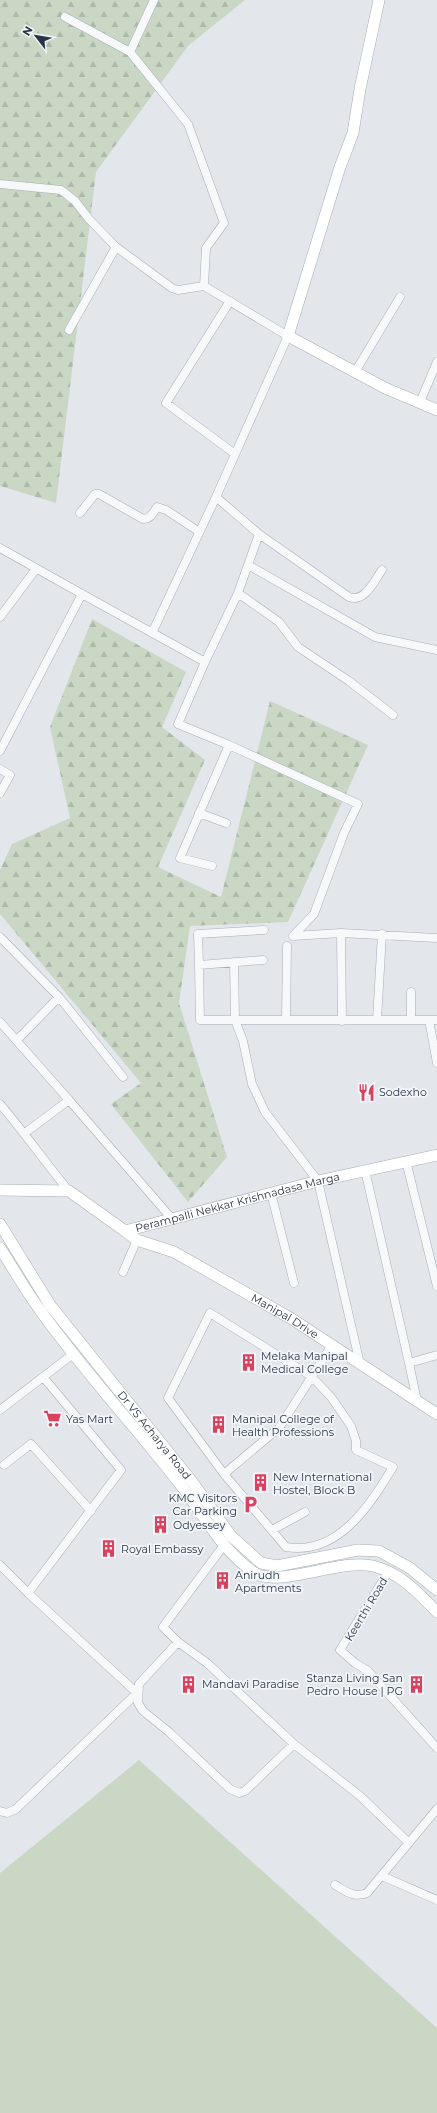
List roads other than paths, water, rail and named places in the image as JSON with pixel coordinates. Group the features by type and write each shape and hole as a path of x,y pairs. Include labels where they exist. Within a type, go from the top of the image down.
{"street":[{"path":"130,52 154,0"},
{"path":"152,633 198,531 236,454 288,336 340,167 353,133 360,89 379,0"},
{"path":"65,17 130,52 188,124 224,223 206,248 204,286"},
{"path":"0,184 61,190 76,200 89,219 116,247 172,288 178,290 204,286 288,336 355,372 437,410"},
{"path":"69,330 116,247"},
{"path":"355,372 400,297"},
{"path":"230,301 166,403 236,454"},
{"path":"420,402 437,362"},
{"path":"80,513 90,498 95,494 99,494 143,519 148,519 152,516 157,507 166,510 198,531"},
{"path":"216,497 259,534 350,597 356,599 362,597 382,570"},
{"path":"259,534 238,593 205,662 178,724 229,745 358,804 344,833 314,914 293,936 341,933 436,937"},
{"path":"0,548 205,662"},
{"path":"248,565 375,638 437,650"},
{"path":"0,617 36,569"},
{"path":"238,593 279,622 298,648 349,681 393,714"},
{"path":"0,751 82,594"},
{"path":"212,866 180,858 229,745"},
{"path":"0,769 10,775 0,793"},
{"path":"199,813 226,824"},
{"path":"264,930 198,934 200,1020 433,1020 437,1063"},
{"path":"341,933 342,1021"},
{"path":"377,1020 382,934"},
{"path":"0,937 59,997 123,1077"},
{"path":"286,1020 287,946"},
{"path":"199,965 263,960"},
{"path":"234,962 235,1020 243,1041 252,1084 265,1112 318,1181 360,1364"},
{"path":"411,992 411,1020"},
{"path":"17,1040 59,997"},
{"path":"0,1022 173,1220"},
{"path":"25,1133 69,1100"},
{"path":"0,1104 25,1133 42,1158 69,1192"},
{"name":"Perampalli Nekkar Krishnadasa Marga","path":"69,1192 125,1231 173,1220 318,1181 437,1155"},
{"path":"406,1161 437,1286"},
{"path":"365,1170 417,1401"},
{"path":"0,1190 69,1192"},
{"path":"0,1190 20,1190"},
{"path":"271,1193 294,1283"},
{"name":"Dr VS Acharya Road","path":"0,1224 50,1305 188,1486 224,1545 255,1573 271,1578 346,1566 373,1565 408,1582 437,1612"},
{"name":"Manipal Drive","path":"125,1231 137,1240 174,1252 292,1319 437,1414"},
{"path":"123,1272 137,1240"},
{"name":"Dr VS Acharya Road","path":"2,1254 39,1310 73,1354 231,1536 261,1562 277,1566 358,1550 379,1551 410,1568 437,1590"},
{"path":"210,1313 311,1376 331,1398 351,1426 356,1441 356,1450 393,1467 361,1515 344,1531 322,1543 296,1548 286,1547 224,1474 168,1398 210,1313"},
{"path":"224,1474 279,1428 332,1345"},
{"path":"0,1410 44,1378 73,1354"},
{"path":"409,1363 437,1355"},
{"path":"28,1593 121,1470 44,1378"},
{"path":"4,1465 31,1444 91,1511"},
{"path":"272,1530 306,1512"},
{"path":"224,1545 162,1627 178,1642 207,1663 294,1744 360,1796 409,1843"},
{"path":"0,1565 28,1593 137,1693"},
{"name":"Keerthi Road","path":"388,1572 340,1650 355,1664 368,1671 437,1748"},
{"path":"178,1642 139,1684 137,1693 138,1702 143,1711 169,1732 235,1792 245,1791 294,1744"},
{"path":"0,1810 7,1813 16,1809 137,1693"},
{"path":"335,1885 352,1896 359,1896 368,1893 437,1809"},
{"path":"382,1876 437,1900"}],"place":[{"name":"Sodexho","path":"366,1092"},
{"name":"Melaka Manipal Medical College","path":"248,1362"},
{"name":"Yas Mart","path":"53,1419"},
{"name":"Manipal College of Health Professions","path":"219,1425"},
{"name":"New International Hostel, Block B","path":"260,1483"},
{"name":"KMC Visitors Car Parking","path":"250,1504"},
{"name":"Odyessey","path":"160,1525"},
{"name":"Royal Embassy","path":"108,1549"},
{"name":"Anirudh Apartments","path":"222,1581"},
{"name":"Mandavi Paradise","path":"189,1684"},
{"name":"Stanza Living San Pedro House | PG","path":"416,1684"}]}
